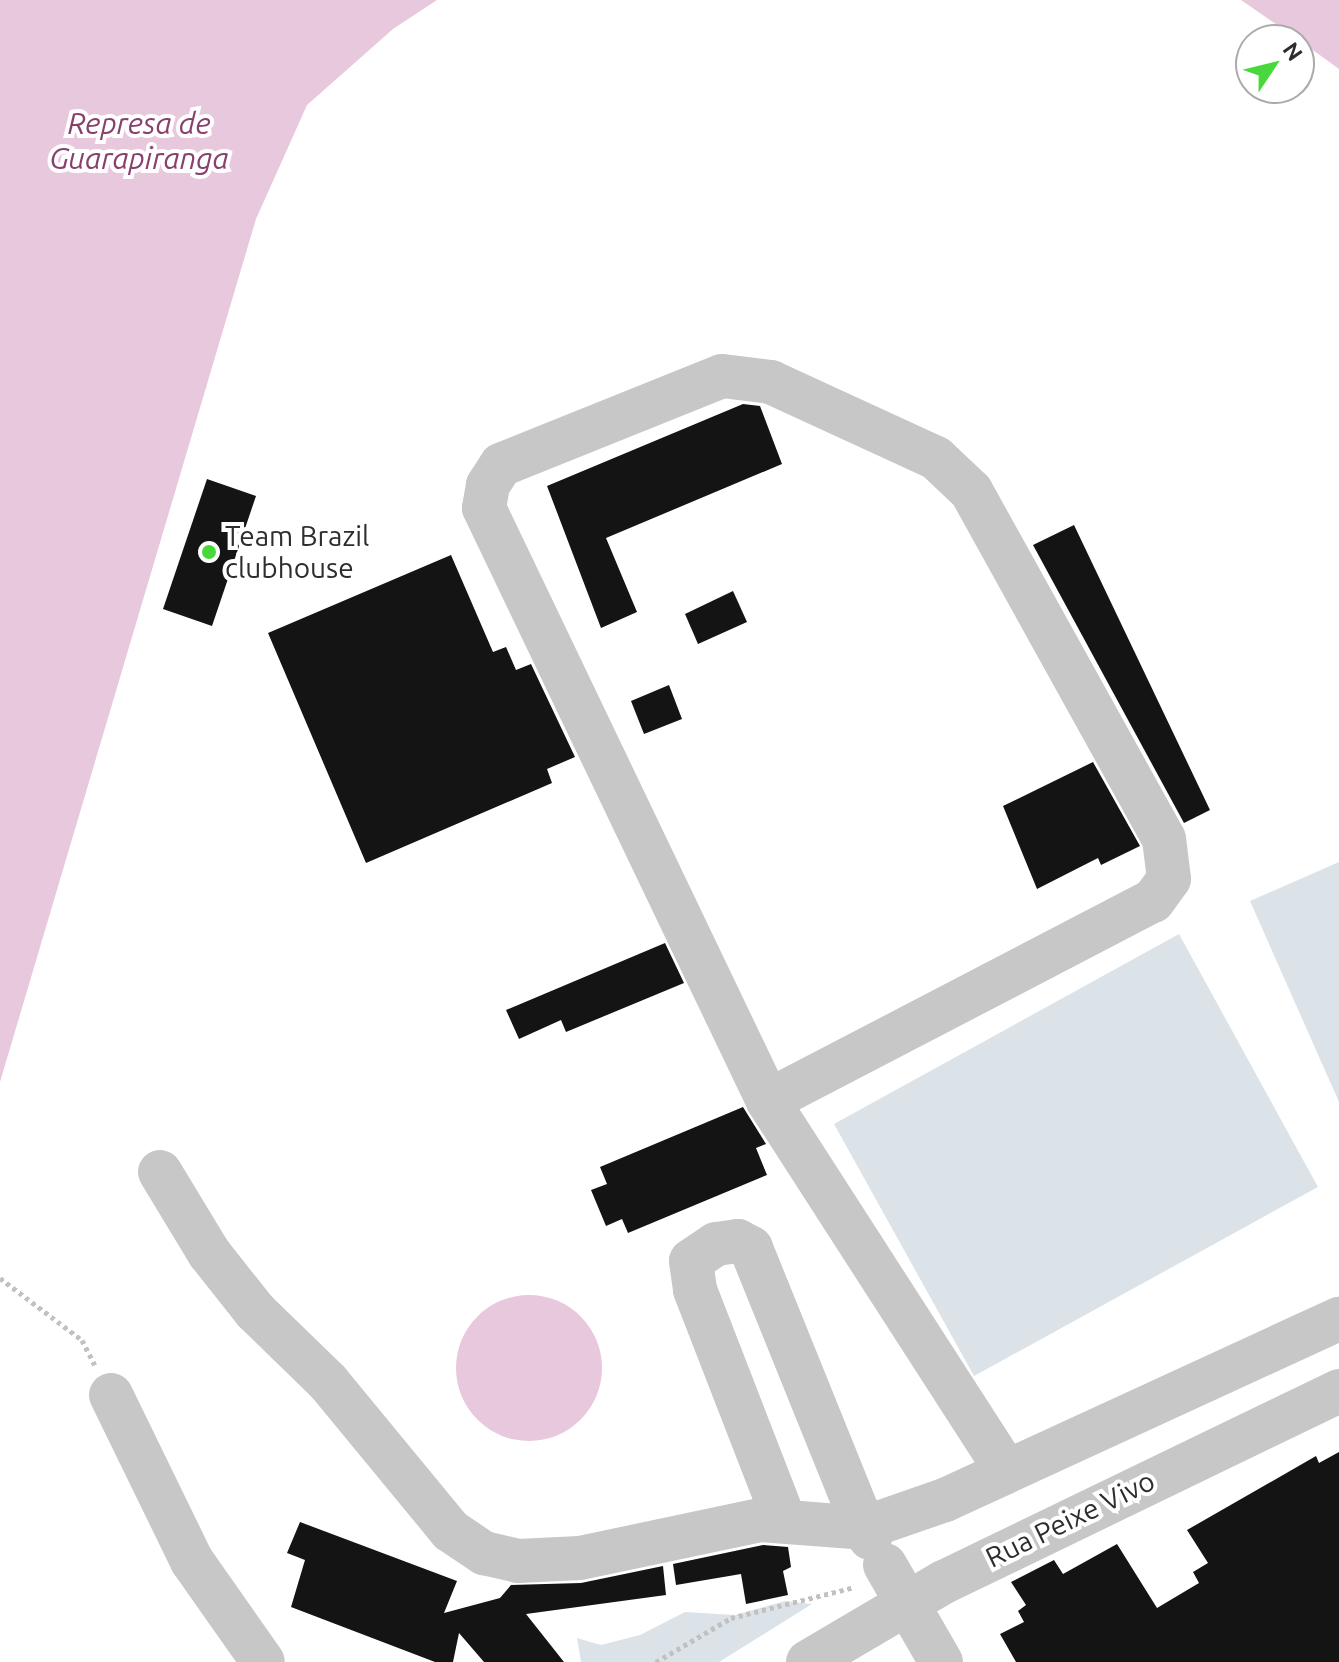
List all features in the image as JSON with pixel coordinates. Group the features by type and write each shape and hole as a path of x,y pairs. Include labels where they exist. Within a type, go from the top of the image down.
{"street":[{"path":"768,1101 1153,901 1169,879 1164,839 971,491 936,458 771,382 722,376 501,465 488,485 484,508 768,1101 1006,1471"},
{"path":"160,1172 209,1253 255,1311 328,1382 451,1531 484,1553 518,1561 580,1558 761,1520 784,1520 881,1558"},
{"path":"784,1520 695,1290 691,1261 716,1244 738,1241 751,1248 763,1270 881,1558 941,1662"},
{"path":"881,1558 945,1500 1339,1319"},
{"name":"Rua Peixe Vivo","path":"808,1662 881,1558 1339,1391"},
{"path":"111,1395 192,1561 263,1662"}],"path":[{"path":"0,1278 82,1340 111,1395"}],"shaded area":[{"path":"1339,862 1339,1102 1250,901"},
{"path":"1179,934 1318,1187 974,1376 834,1124"},
{"path":"785,1601 812,1604 719,1662 581,1662 577,1638 601,1645 640,1635 685,1612 735,1615"}],"water":[{"name":"Represa de Guarapiranga","path":"0,0 437,0 393,29 307,105 256,219 0,1082"},
{"path":"1241,0 1339,0 1339,69 1315,52 1315,24 1276,24"},
{"path":"529,1295 557,1300 581,1316 597,1340 602,1368 597,1396 581,1420 557,1436 529,1441 501,1436 477,1420 461,1396 456,1368 461,1340 477,1316 501,1300"}],"building":[{"path":"743,404 760,406 782,464 606,538 637,612 601,628 547,486"},
{"name":"Team Brazil clubhouse","path":"207,479 256,496 212,626 163,609"},
{"path":"1074,525 1210,810 1184,823 1033,545"},
{"path":"451,555 493,652 506,647 516,670 531,664 575,757 547,769 552,783 366,863 268,633"},
{"path":"733,591 747,622 698,644 685,614"},
{"path":"669,685 682,719 644,734 631,701"},
{"path":"1093,762 1140,846 1101,865 1098,858 1037,889 1003,806"},
{"path":"665,943 684,983 566,1032 561,1020 519,1039 506,1010"},
{"path":"743,1107 766,1144 756,1148 767,1175 628,1233 622,1219 606,1226 591,1190 607,1184 600,1167"},
{"path":"1339,1452 1339,1662 1016,1662 1000,1634 1024,1622 1018,1611 1026,1605 1011,1582 1054,1560 1063,1574 1117,1544 1157,1608 1199,1583 1193,1572 1208,1563 1187,1530 1316,1456 1319,1463"},
{"path":"300,1522 457,1581 444,1613 500,1598 511,1585 581,1583 663,1566 666,1595 526,1614 564,1662 484,1662 459,1633 453,1662 435,1662 291,1607 305,1560 287,1553"},
{"path":"763,1545 788,1547 791,1567 783,1571 788,1595 746,1604 741,1574 676,1585 673,1564"}],"place":[{"name":"Team Brazil clubhouse","path":"209,552"}]}
